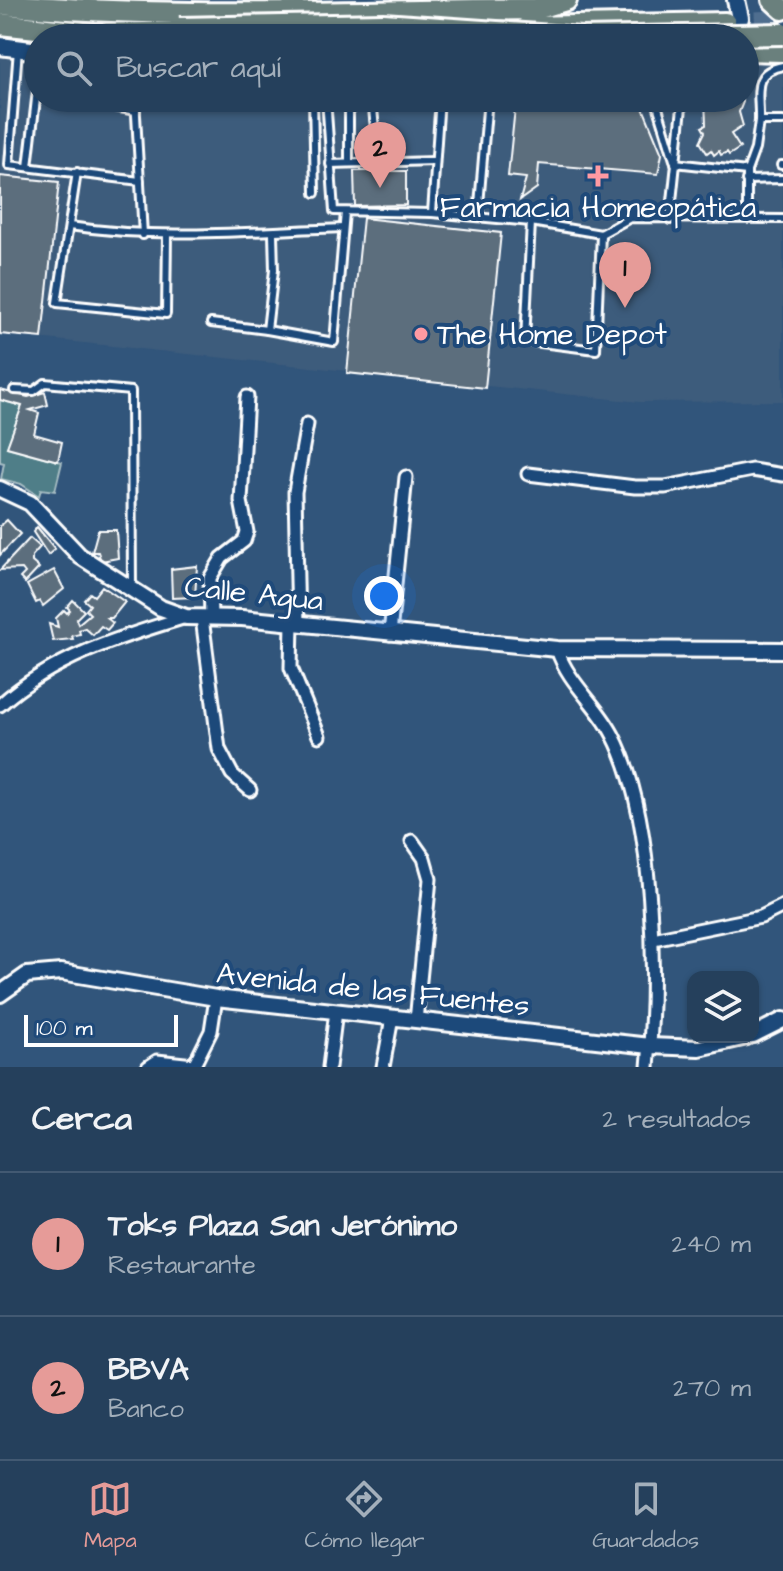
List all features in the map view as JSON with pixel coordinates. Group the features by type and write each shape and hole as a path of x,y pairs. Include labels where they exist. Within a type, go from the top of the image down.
{"highway":[{"path":"48,0 152,5 385,0"},
{"path":"0,4 103,13 194,15 536,9 566,0"},
{"path":"0,16 119,24"},
{"path":"0,24 24,27"},
{"path":"759,34 783,34"}],"main road":[{"path":"735,24 740,18 736,0"},
{"path":"772,0 783,10"},
{"path":"759,45 783,44"},
{"path":"0,46 24,50"},
{"path":"759,51 783,52"}],"street":[{"path":"247,397 241,501 247,532 244,541 222,558 210,578 206,618 219,749 232,774 250,790"},
{"path":"307,424 295,492 295,624 291,668 319,736"},
{"path":"528,474 635,487 665,487 752,470 783,475"},
{"path":"390,634 406,477"},
{"name":"Calle Agua","path":"0,489 30,503 73,550 132,591 161,608 186,617 557,649 783,650"},
{"path":"0,705 51,668 105,641 186,617"},
{"path":"557,649 570,678 613,735 627,769 636,808 653,939 648,1067"},
{"path":"412,841 424,858 430,879 416,1021"},
{"path":"653,939 761,917 783,906"},
{"name":"Avenida de las Fuentes","path":"0,994 27,975 61,972 216,998 416,1021 650,1046 699,1048 721,1043"},
{"path":"148,1067 157,1061 193,1066 211,1031 216,998"},
{"path":"329,1067 336,1011"},
{"path":"383,1067 392,1018"},
{"path":"759,1032 783,1020"}],"lane":[{"path":"18,49 9,165 140,181"},
{"path":"747,218 746,180 759,121 759,78 765,71 783,66"},
{"path":"28,167 34,112"},
{"path":"136,112 143,235"},
{"path":"313,112 315,193"},
{"path":"327,112 334,211 432,213 531,222 601,234 630,218 783,219"},
{"path":"349,112 349,162"},
{"path":"373,112 378,161"},
{"path":"432,213 439,112"},
{"path":"478,217 487,112"},
{"path":"659,112 675,163"},
{"path":"670,220 681,112"},
{"path":"759,121 783,121"},
{"path":"330,164 435,161"},
{"path":"675,163 747,171"},
{"path":"77,172 57,303 166,314 167,235"},
{"path":"746,180 783,179"},
{"path":"211,323 334,342 345,212"},
{"path":"531,222 525,341 596,350 601,234"},
{"path":"69,226 143,235 273,234 343,228"},
{"path":"267,330 274,270 273,234"},
{"path":"14,390 30,392 45,383 131,391 132,591"}],"shaded area":[{"path":"0,53 24,55 24,112 759,112 759,56 783,57 783,401 640,402 0,334"}],"green space":[{"path":"0,400 22,406 7,447 62,462 55,491 41,489 39,496 21,484 1,479 4,463 0,462"}],"building":[{"path":"515,112 645,112 662,154 658,174 539,164 537,188 520,200 526,178 508,176"},
{"path":"706,112 739,112 743,126 731,134 740,148 729,155 727,152 721,155 719,151 714,155 711,150 707,153 700,142 705,132 702,127 706,125"},
{"path":"354,171 406,171 406,205 355,206"},
{"path":"0,176 59,182 42,338 0,334"},
{"name":"The Home Depot","path":"363,218 501,233 485,388 347,373"},
{"path":"0,390 28,397 45,392 48,405 30,410 39,413 34,434 62,442 58,461 7,447 22,406 0,400"},
{"path":"7,520 20,534 0,555 0,526"},
{"path":"37,527 55,549 48,555 33,532"},
{"path":"98,530 116,530 118,558 101,561 98,552 92,552"},
{"path":"30,538 40,547 32,556 32,562 39,568 25,583 20,578 25,573 22,569 0,570"},
{"path":"197,566 195,597 172,598 171,569"},
{"path":"54,570 64,589 43,606 40,601 36,603 27,585"},
{"path":"102,586 125,602 112,618 107,618 113,623 107,630 101,626 93,635 85,628 79,630 80,634 72,636 73,639 53,641 49,624 58,627 56,618 64,610 67,613 70,610 67,607 73,600 84,611 76,619 78,624 90,614 86,610 90,605 84,600 90,593 94,596"}],"tunnel":[{"path":"725,23 783,20"}],"place":[{"name":"Farmacia Homeopática","path":"598,176"},
{"name":"BBVA","path":"380,188"},
{"name":"Toks Plaza San Jerónimo","path":"625,308"},
{"name":"The Home Depot","path":"421,334"}]}
